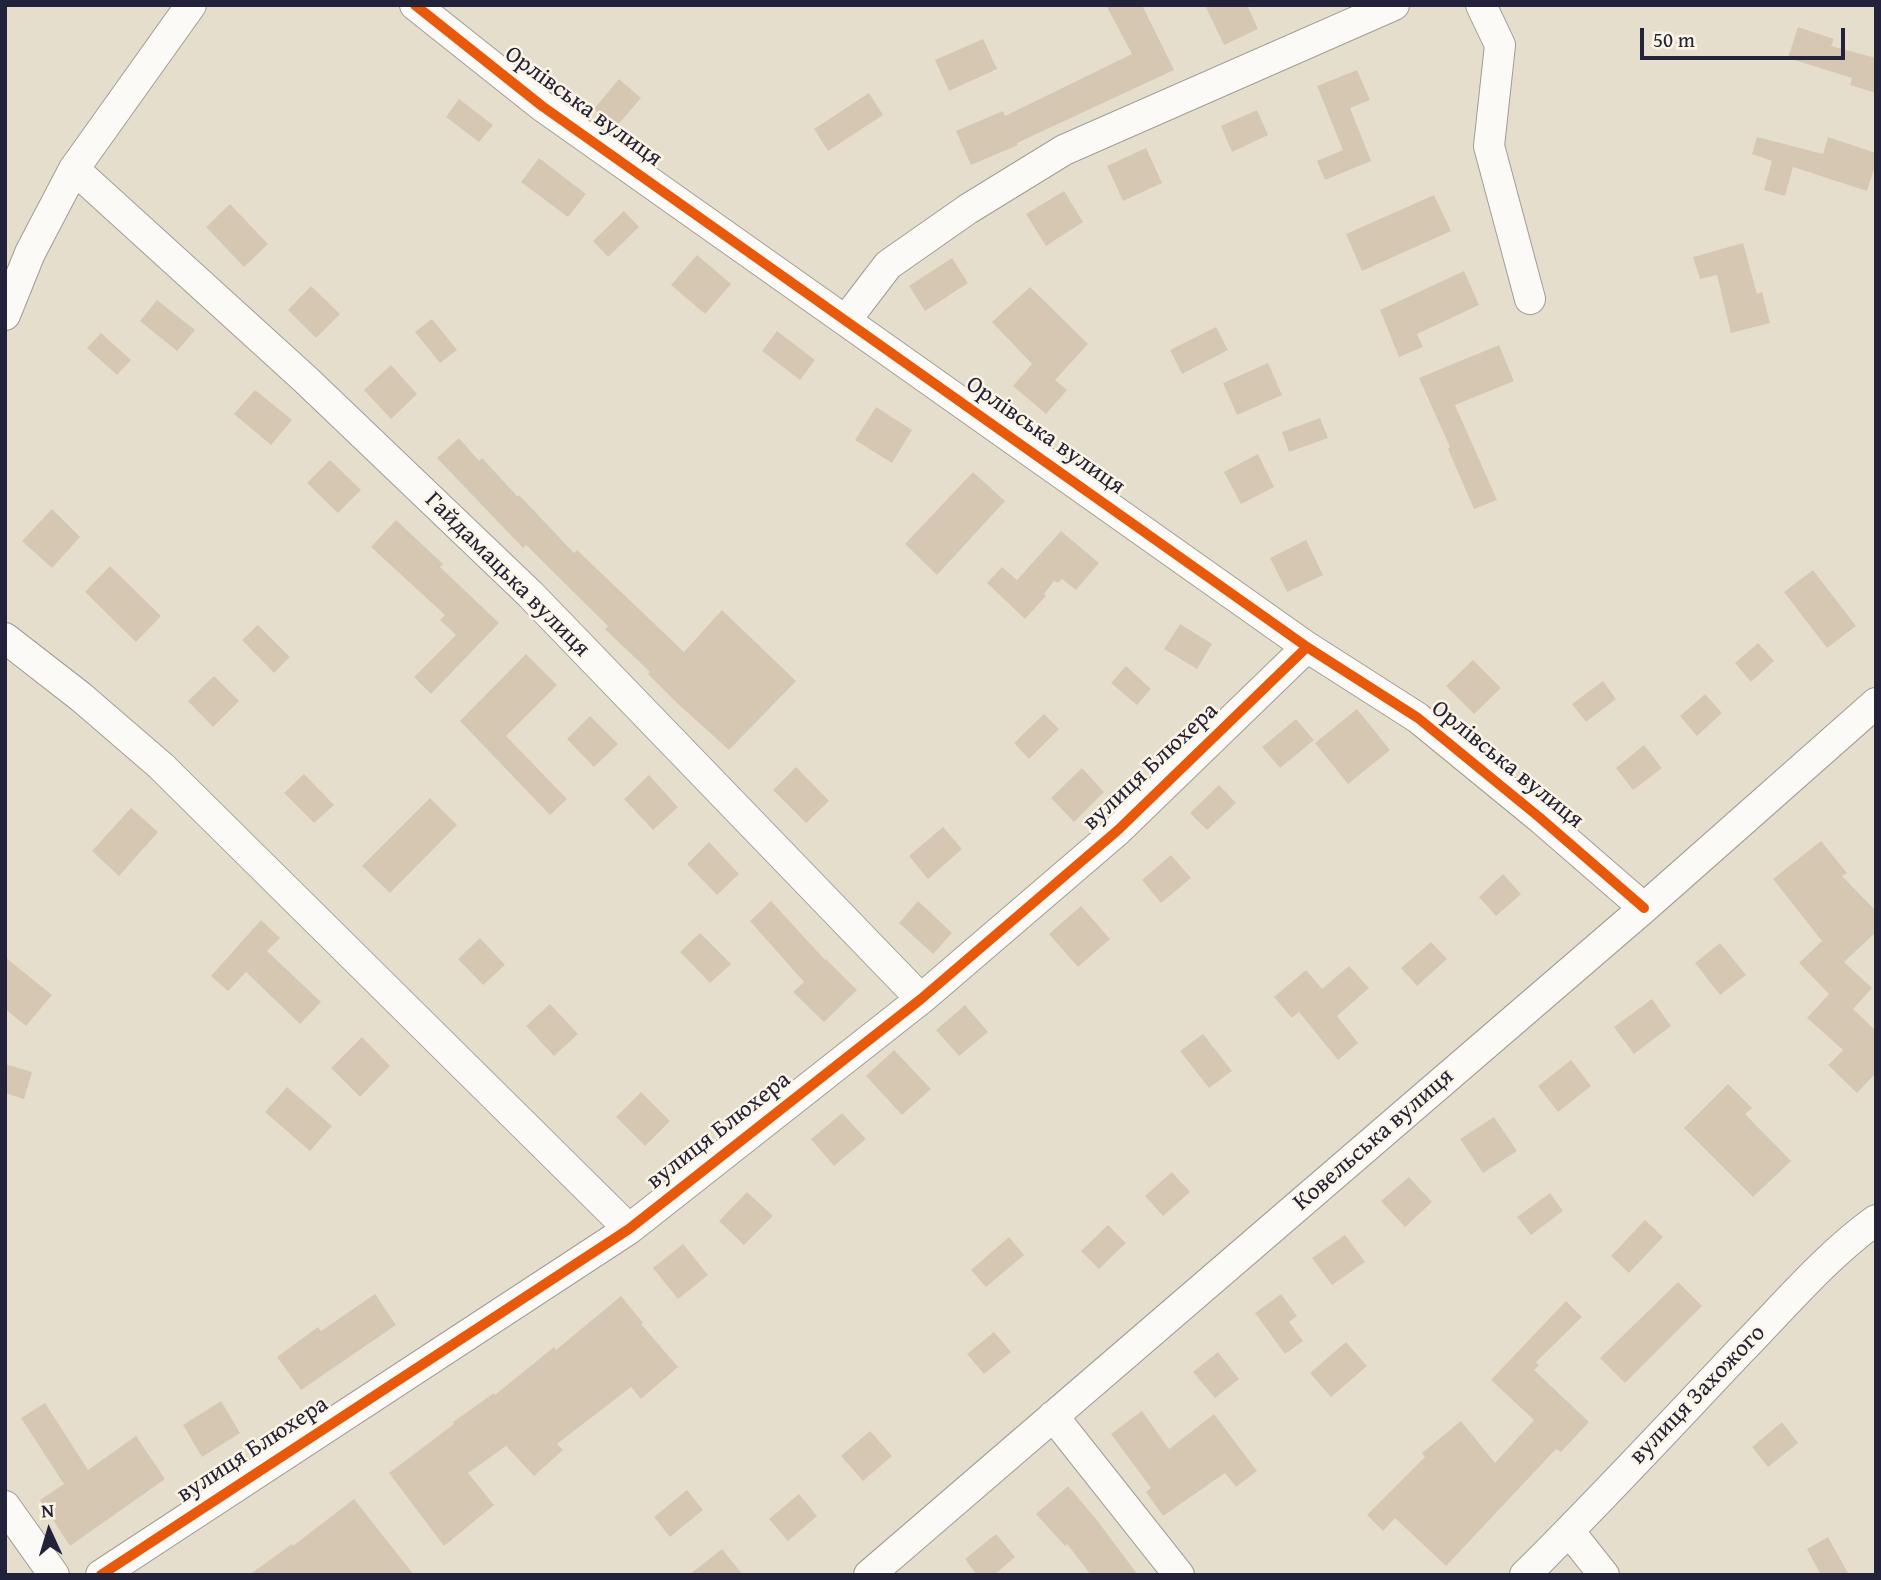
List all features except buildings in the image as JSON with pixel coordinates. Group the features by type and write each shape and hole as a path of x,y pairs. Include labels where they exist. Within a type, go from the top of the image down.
{"street":[{"path":"5,315 30,253 74,169 191,5"},
{"name":"Орлівська вулиця","path":"415,5 542,106 1307,647 1418,718 1644,908"},
{"path":"846,320 888,265 968,209 1064,150 1394,5"},
{"path":"1481,5 1500,44 1489,146 1530,299"},
{"name":"Гайдамацька вулиця","path":"74,169 305,379 530,594 921,999"},
{"path":"5,638 81,697 161,766 629,1229"},
{"name":"вулиця Блюхера","path":"101,1575 629,1229 921,999 1118,830 1307,647"},
{"name":"Ковельська вулиця","path":"869,1575 1644,908 1876,703"},
{"name":"вулиця Захожого","path":"1525,1575 1808,1280 1860,1231 1876,1220"},
{"path":"1053,1416 1179,1575"},
{"path":"5,1506 54,1575"},
{"path":"1569,1531 1604,1575"}],"cycle path":[{"path":"415,5 542,106 1307,647 1418,718 1644,908"},
{"path":"101,1575 629,1229 921,999 1118,830 1307,647"}]}
